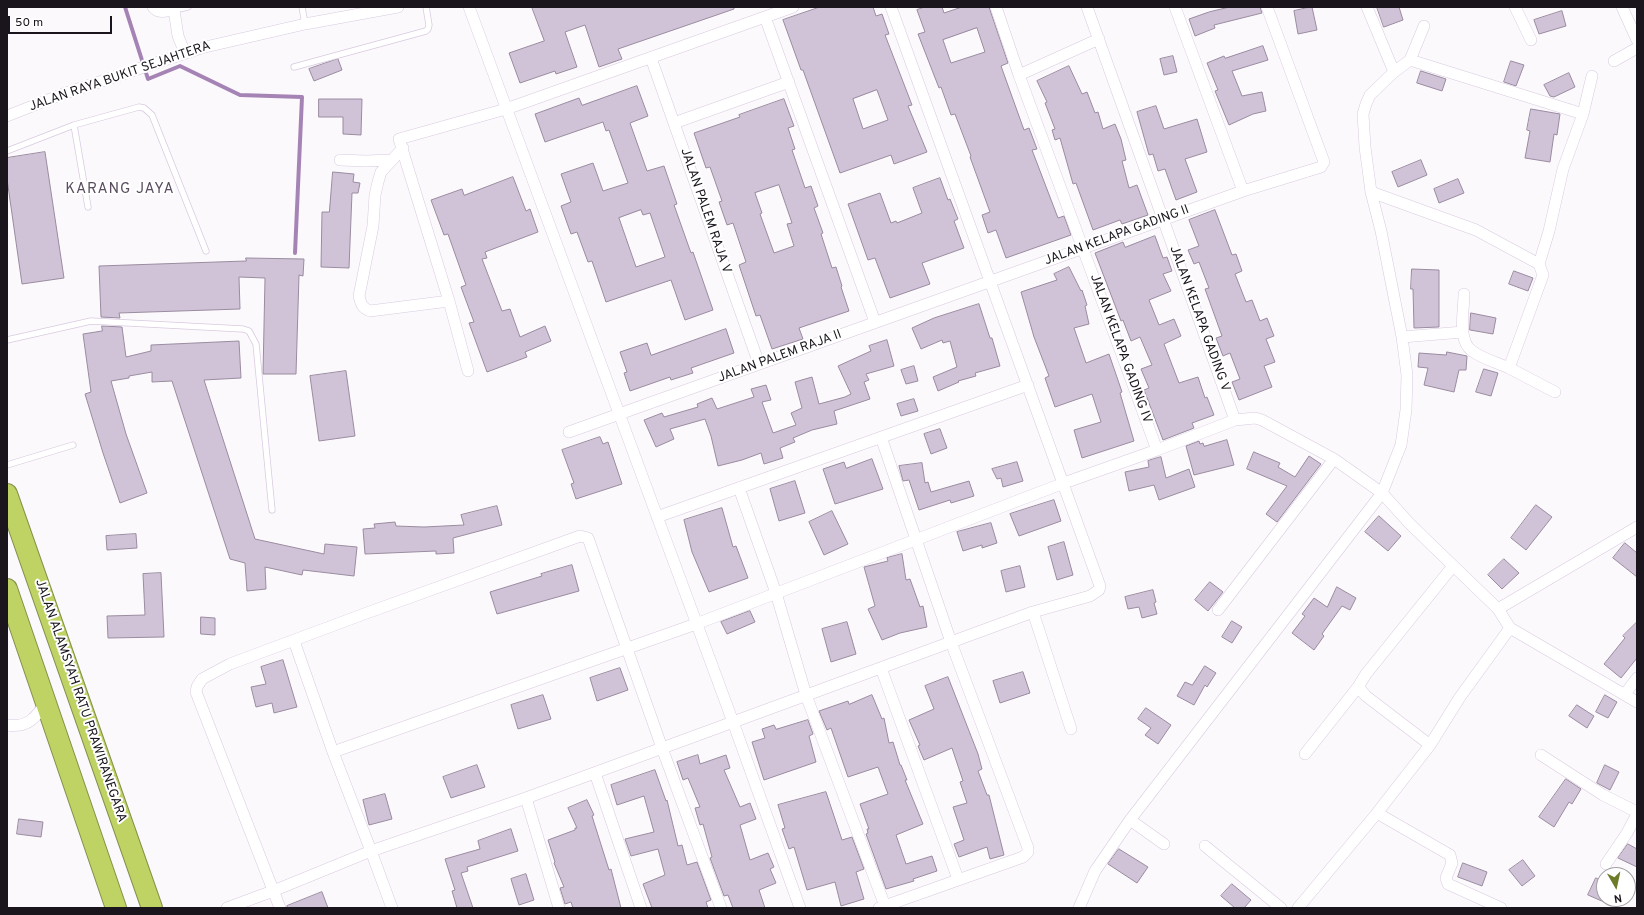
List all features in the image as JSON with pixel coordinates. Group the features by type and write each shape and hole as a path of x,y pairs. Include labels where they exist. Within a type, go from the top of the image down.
{"highway":[{"name":"JALAN ALAMSYAH RATU PRAWIRANEGARA","path":"7,494 152,908"},
{"path":"9,597 47,609"},
{"path":"9,597 116,908"}],"street":[{"path":"153,7 158,12 174,10 181,54"},
{"name":"JALAN RAYA BUKIT SEJAHTERA","path":"7,116 64,94 181,54 305,24 398,7"},
{"path":"468,7 733,722 800,908"},
{"path":"468,371 449,302 399,139 506,109 793,7"},
{"path":"227,908 371,851 526,798 1034,612 1090,596 1099,590 1100,586 1064,483 891,7"},
{"name":"JALAN KELAPA GADING IV","path":"996,7 1156,450"},
{"name":"JALAN KELAPA GADING V","path":"1088,7 1235,420"},
{"path":"1176,7 1243,191"},
{"name":"JALAN KELAPA GADING II","path":"990,281 1243,191 1321,167 1324,162 1267,7"},
{"path":"1367,7 1394,72"},
{"path":"1515,7 1531,40"},
{"path":"1622,7 1637,40"},
{"path":"765,17 875,322"},
{"path":"1079,908 1095,871 1130,820 1382,493 1401,445 1406,410 1407,375 1402,337 1381,231 1371,192 1365,147 1363,114 1370,95 1394,72 1410,60 1424,26"},
{"path":"1019,74 1099,39"},
{"path":"1614,61 1637,48"},
{"name":"JALAN PALEM RAJA V","path":"651,58 758,364"},
{"path":"1410,60 1583,114"},
{"path":"1539,264 1549,231 1563,169 1583,114 1592,76"},
{"path":"674,123 789,82"},
{"path":"403,148 381,172 378,182 375,195 373,226 359,296 360,303 364,308 370,311 449,302"},
{"path":"340,160 391,160"},
{"path":"1371,192 1476,230 1539,264 1543,275 1509,368"},
{"name":"JALAN PALEM RAJA II","path":"568,432 990,281"},
{"path":"1464,294 1464,340 1473,352 1509,368 1555,392"},
{"path":"1402,337 1463,332"},
{"path":"657,517 1028,385"},
{"path":"333,752 696,624 1064,483 1235,420 1254,418 1262,420 1334,459 1382,493 1410,524 1498,609 1510,628 1637,702"},
{"path":"738,488 776,593 806,695 882,907 1024,857 1028,852 1028,848 951,642 881,437"},
{"path":"1218,610 1334,459"},
{"path":"1498,609 1637,526"},
{"path":"280,908 196,692 202,679 230,664 580,536 588,538 626,648 721,908"},
{"path":"1305,754 1358,687 1366,674 1453,566"},
{"path":"1034,612 1072,729"},
{"path":"1298,908 1377,813 1430,745 1460,697 1510,628"},
{"path":"294,641 333,752 392,908"},
{"path":"881,668 958,879"},
{"path":"1625,694 1637,678"},
{"path":"1358,687 1366,696 1430,745"},
{"path":"7,725 20,726 28,722 36,716 46,702"},
{"path":"1541,755 1603,795 1637,813 1627,833 1606,864"},
{"path":"595,773 641,908"},
{"path":"526,798 558,908"},
{"path":"1377,813 1450,855 1452,863 1446,878 1448,884 1501,908"},
{"path":"1130,820 1164,844"},
{"path":"1205,846 1281,908"}],"lane":[{"path":"174,10 188,7"},
{"path":"302,7 305,24"},
{"path":"294,67 426,31 429,25 426,7"},
{"path":"7,151 74,124 139,106 152,115 206,251"},
{"path":"74,124 88,207"},
{"path":"7,340 91,322 243,328 249,331 256,344 272,510"},
{"path":"7,465 73,445"}],"building":[{"path":"532,7 734,7 734,9 618,49 622,59 599,67 585,25 565,32 577,67 556,74 555,71 520,83 509,53 544,41"},
{"path":"820,7 873,7 876,16 882,14 889,34 885,35 912,105 908,106 927,152 894,164 891,155 840,173 803,70 801,70 783,20","holes":["877,90 888,120 863,129 853,99"]},
{"path":"925,7 942,7 944,13 962,7 989,7 1008,63 1001,66 1024,130 1029,128 1037,149 1032,150 1058,218 1064,216 1071,235 1006,258 996,230 988,233 982,215 990,212 955,114 951,115 941,87 939,88 918,34 925,32 917,10","holes":["977,28 985,52 951,63 943,40"]},
{"path":"1230,7 1260,7 1262,13 1214,25 1215,28 1195,36 1189,19"},
{"path":"1312,7 1317,30 1298,34 1294,11"},
{"path":"1377,7 1399,7 1403,20 1384,27"},
{"path":"1562,11 1566,26 1539,34 1534,20"},
{"path":"1263,46 1268,60 1232,71 1242,96 1262,92 1266,111 1253,114 1229,125 1215,91 1218,90 1207,63 1224,56 1225,58"},
{"path":"1173,56 1177,72 1164,75 1160,59"},
{"path":"338,59 342,70 314,81 309,69"},
{"path":"1511,61 1524,65 1516,86 1504,82"},
{"path":"1069,66 1082,94 1087,92 1095,113 1098,112 1103,129 1115,124 1121,139 1126,160 1122,161 1129,188 1137,185 1148,215 1122,224 1120,220 1093,230 1076,183 1073,184 1060,138 1055,140 1052,130 1055,129 1045,103 1047,102 1037,81"},
{"path":"1421,71 1446,79 1442,91 1417,83"},
{"path":"1569,73 1575,87 1554,97 1550,96 1544,85"},
{"path":"637,86 648,116 630,123 647,171 664,166 677,204 674,205 691,253 693,252 713,310 685,320 671,280 606,302 592,261 588,262 577,232 571,234 561,206 571,202 561,174 593,163 603,191 628,183 609,130 606,131 603,122 545,142 535,114 579,98 582,105","holes":["641,210 643,215 650,213 665,257 636,267 619,218"]},
{"path":"319,99 362,99 361,135 343,134 343,117 319,117"},
{"path":"784,99 794,126 788,128 795,149 792,150 805,188 811,186 818,206 814,208 823,233 821,234 832,268 836,267 849,311 799,328 803,339 772,349 760,315 756,316 739,265 746,262 733,223 727,225 719,202 722,201 710,167 706,168 694,133 740,117 739,115","holes":["779,185 792,223 787,224 794,246 774,253 760,214 762,213 755,193"]},
{"path":"1156,106 1164,129 1197,119 1207,152 1185,159 1197,192 1176,200 1165,169 1158,171 1153,154 1149,155 1137,112"},
{"path":"1531,109 1560,114 1557,135 1554,134 1550,162 1525,158 1530,131 1527,130"},
{"path":"45,152 64,278 22,284 7,179 7,158"},
{"path":"1421,160 1427,175 1398,187 1392,172"},
{"path":"333,172 354,174 353,182 360,183 358,193 352,193 349,268 321,267 322,212 329,212"},
{"path":"513,177 526,211 530,209 538,232 485,252 487,258 482,259 502,311 510,309 520,337 545,326 551,341 525,352 527,357 487,372 469,323 474,322 461,287 466,285 448,234 444,235 431,200 462,189 464,195"},
{"path":"940,178 948,200 950,199 958,219 954,221 964,248 922,263 930,284 890,298 875,258 868,260 848,204 880,193 891,223 896,221 897,223 922,213 913,188"},
{"path":"1458,179 1464,193 1439,203 1434,189"},
{"path":"1215,210 1232,255 1236,254 1242,271 1235,274 1246,302 1252,300 1260,321 1267,318 1274,336 1266,339 1275,362 1264,366 1272,387 1239,400 1232,382 1240,379 1230,353 1223,356 1216,338 1222,336 1205,289 1209,288 1199,262 1194,264 1188,250 1199,246 1189,220"},
{"path":"1155,236 1163,258 1167,257 1172,271 1163,274 1171,291 1149,300 1159,325 1174,319 1181,336 1164,344 1179,383 1198,377 1205,398 1207,397 1214,415 1192,423 1194,428 1163,440 1144,390 1149,388 1141,369 1152,365 1140,337 1131,341 1123,320 1121,321 1095,253 1123,242 1125,247"},
{"path":"246,258 304,259 303,276 299,275 296,374 263,374 265,278 239,277 240,309 119,313 120,318 101,317 99,266 246,261"},
{"path":"1069,267 1081,291 1082,290 1087,305 1085,306 1089,324 1074,328 1086,363 1109,354 1122,392 1120,393 1134,441 1082,458 1074,430 1101,422 1092,394 1055,407 1045,378 1049,376 1034,337 1021,292 1057,280 1054,274"},
{"path":"1412,269 1439,270 1439,327 1414,328 1413,289 1411,289"},
{"path":"1514,271 1533,278 1528,291 1509,284"},
{"path":"979,304 990,338 992,338 1000,366 975,373 976,376 958,381 959,382 938,391 933,377 957,367 950,341 943,343 942,340 921,349 912,328 934,318"},
{"path":"1471,313 1496,318 1493,334 1470,330"},
{"path":"102,326 122,327 126,357 151,351 151,345 239,341 241,378 204,380 255,539 324,554 325,544 357,547 354,576 303,570 302,575 265,567 266,589 247,591 245,563 230,559 172,381 152,382 152,372 111,381 126,434 147,493 120,503 85,394 91,392 83,334 102,331"},
{"path":"726,329 734,353 691,368 693,373 671,380 670,377 630,391 624,373 627,372 620,352 647,343 651,355"},
{"path":"887,340 894,366 866,374 869,380 864,382 870,399 834,411 837,424 812,430 793,438 795,442 780,448 783,458 764,464 761,453 742,460 718,466 711,436 705,419 670,429 674,439 656,447 644,420 662,413 664,417 698,407 697,404 712,398 717,409 754,397 751,389 766,385 771,400 762,402 773,433 796,425 791,413 802,408 795,382 812,377 819,404 845,397 851,394 838,366 871,351 869,346"},
{"path":"1447,352 1467,356 1466,370 1459,370 1454,392 1424,385 1428,368 1418,367 1419,353 1446,355"},
{"path":"914,366 918,381 906,384 901,370"},
{"path":"1484,369 1498,373 1491,396 1476,392"},
{"path":"346,371 355,436 319,441 310,376"},
{"path":"914,399 918,411 901,416 897,404"},
{"path":"940,429 947,448 931,454 924,434"},
{"path":"600,437 603,444 608,442 622,484 576,499 571,484 574,483 562,450"},
{"path":"1227,440 1234,465 1194,475 1186,446 1199,441 1200,444 1203,443 1204,446"},
{"path":"1254,452 1280,463 1278,467 1295,477 1309,456 1321,464 1277,522 1266,514 1287,486 1247,469"},
{"path":"1161,457 1166,478 1189,469 1195,487 1159,500 1154,485 1129,491 1125,472 1149,467 1148,461"},
{"path":"872,459 883,489 835,504 823,469 844,462 846,468"},
{"path":"1017,462 1023,481 1003,487 1001,478 997,479 992,469"},
{"path":"922,463 925,483 928,482 931,492 969,481 974,496 951,503 950,500 919,510 909,480 903,481 899,466"},
{"path":"795,481 805,513 779,521 770,489"},
{"path":"1054,500 1061,521 1019,536 1010,514"},
{"path":"1536,505 1552,517 1526,550 1511,538"},
{"path":"497,506 502,525 453,538 454,553 436,554 436,551 365,554 363,529 375,528 374,524 395,522 396,526 424,527 464,525 461,515"},
{"path":"722,508 733,547 736,546 748,578 709,592 692,552 684,520"},
{"path":"832,511 848,544 824,555 809,522"},
{"path":"1379,516 1401,536 1388,551 1365,532"},
{"path":"991,523 997,543 982,548 982,545 963,551 957,532"},
{"path":"136,534 137,548 107,550 106,536"},
{"path":"1064,542 1073,575 1057,580 1048,547"},
{"path":"1625,543 1637,553 1637,577 1613,558"},
{"path":"902,554 906,580 910,579 920,607 923,606 927,627 900,633 882,640 868,609 875,606 864,567 888,561 887,558"},
{"path":"1504,559 1519,573 1502,589 1488,575"},
{"path":"572,565 579,591 497,614 490,592"},
{"path":"1020,566 1025,587 1006,592 1001,571"},
{"path":"161,573 164,637 108,638 107,616 145,615 143,574"},
{"path":"1210,582 1223,592 1208,611 1195,600"},
{"path":"1337,587 1356,598 1350,610 1342,606 1322,634 1324,636 1314,650 1292,633 1305,616 1302,614 1314,598 1327,607"},
{"path":"1153,590 1157,614 1142,618 1139,607 1128,609 1125,597"},
{"path":"750,611 755,622 727,634 721,622"},
{"path":"201,617 215,618 215,635 201,634"},
{"path":"1232,621 1242,627 1232,643 1222,637"},
{"path":"847,622 856,654 831,662 822,629"},
{"path":"1637,622 1637,658 1621,678 1604,664 1625,638 1623,636"},
{"path":"283,660 297,707 274,713 272,703 256,707 251,687 266,684 261,667"},
{"path":"1205,666 1216,673 1207,687 1205,685 1194,705 1177,696 1185,682 1192,685"},
{"path":"620,668 628,690 597,701 590,678"},
{"path":"1023,672 1030,693 1000,703 993,681"},
{"path":"948,677 978,754 982,769 978,771 987,795 989,795 1004,855 990,859 987,847 959,857 954,844 964,840 953,807 967,803 960,782 963,781 952,748 924,760 918,746 920,745 909,720 934,709 925,686"},
{"path":"543,695 551,719 518,729 511,705"},
{"path":"872,695 882,719 884,718 889,743 893,742 900,765 907,780 905,780 923,824 896,835 906,864 932,856 937,871 913,879 914,881 886,889 866,834 868,833 867,829 869,829 860,804 888,794 878,767 848,777 831,728 827,730 819,711 848,701 849,704"},
{"path":"1605,695 1617,702 1608,718 1596,712"},
{"path":"1577,705 1594,716 1587,728 1569,716"},
{"path":"1146,708 1171,725 1158,744 1145,735 1151,728 1138,719"},
{"path":"808,720 813,734 809,736 816,762 764,780 752,742 765,738 762,729 774,725 776,729"},
{"path":"698,755 700,764 726,755 730,768 724,770 740,807 750,803 756,819 740,825 750,860 768,853 774,867 770,869 776,883 759,890 765,908 733,908 728,895 724,896 710,858 712,857 703,824 700,825 695,808 700,807 688,778 683,780 677,762"},
{"path":"477,765 485,787 451,798 443,777"},
{"path":"1605,765 1619,772 1610,790 1597,783"},
{"path":"655,770 666,801 667,800 678,846 682,845 687,865 697,862 711,900 706,902 708,908 652,908 643,884 665,875 658,849 631,856 625,839 654,832 644,796 617,805 611,785"},
{"path":"1566,779 1581,789 1572,804 1569,802 1554,827 1539,817"},
{"path":"826,792 842,840 852,837 864,869 856,872 864,899 841,906 835,882 807,890 794,847 789,849 782,829 785,828 778,805"},
{"path":"385,794 392,819 369,825 363,800"},
{"path":"587,800 594,815 592,816 609,870 611,869 621,908 573,908 571,902 565,904 560,888 564,887 554,863 555,862 548,840 577,828 568,808"},
{"path":"19,819 43,822 41,837 17,834"},
{"path":"511,829 518,851 467,867 468,871 461,873 473,908 457,908 452,891 455,890 445,859 480,849 478,841"},
{"path":"1628,844 1637,849 1637,867 1618,858"},
{"path":"1119,849 1148,867 1137,883 1108,864"},
{"path":"1523,860 1535,876 1522,886 1509,870"},
{"path":"1463,863 1487,872 1482,886 1458,877"},
{"path":"526,874 534,900 519,905 511,879"},
{"path":"1596,878 1596,898 1588,895"},
{"path":"1232,884 1251,900 1244,908 1235,908 1221,896"},
{"path":"322,892 328,908 287,908 287,906"}],"waterway":[{"path":"125,7 148,79 180,66 240,95 302,97 295,253"}],"district":[{"name":"KARANG JAYA","path":"120,190"}]}
